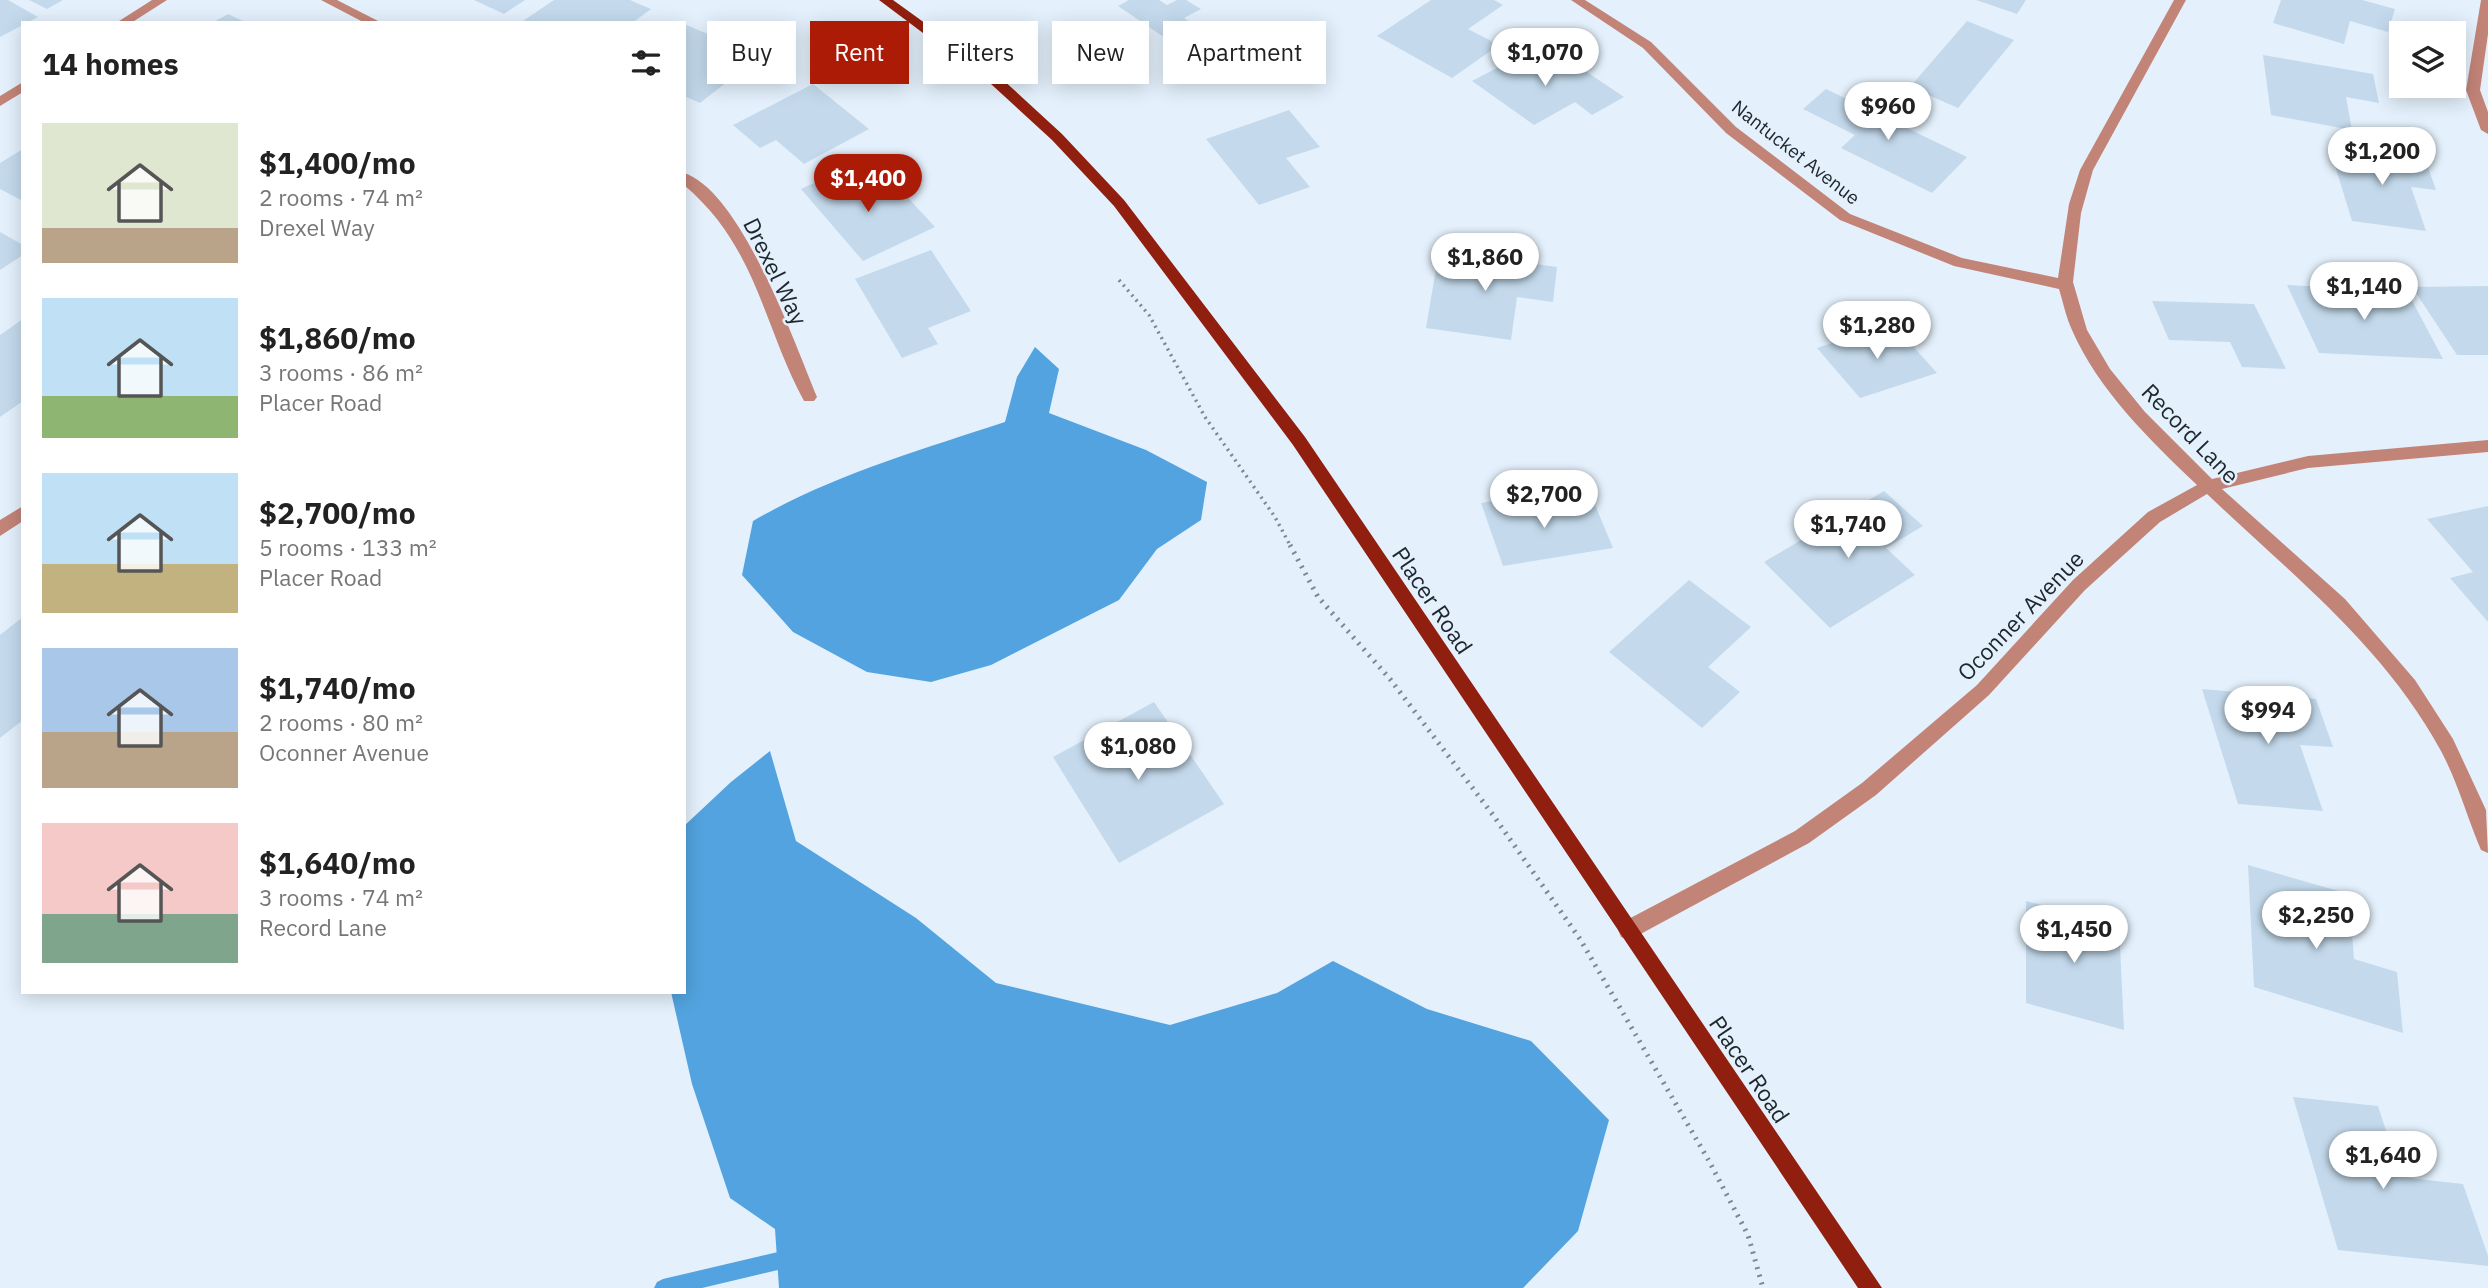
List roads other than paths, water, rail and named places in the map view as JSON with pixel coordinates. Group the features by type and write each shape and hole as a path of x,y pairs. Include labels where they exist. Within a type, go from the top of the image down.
{"main road":[{"name":"Placer Road","path":"885,0 996,80 1057,137 1119,203 1300,441 1871,1288"}],"street":[{"path":"125,21 161,0"},
{"path":"327,0 372,21"},
{"name":"Nantucket Avenue","path":"1577,0 1647,45 1731,130 1844,217 1959,262 2066,285"},
{"name":"Record Lane","path":"2180,0 2084,175 2073,217 2066,285 2080,330 2107,377 2152,429 2208,486 2339,605 2388,658 2434,718 2466,781 2488,844"},
{"path":"2487,0 2473,90 2488,130"},
{"path":"0,102 21,87"},
{"name":"Drexel Way","path":"686,179 721,212 748,253 809,397"},
{"name":"Oconner Avenue","path":"1628,930 1802,837 1869,789 1983,690 2079,586 2154,517 2208,486 2308,462 2488,446"},
{"path":"0,528 21,513"}],"water":[{"path":"1035,347 1059,369 1049,413 1146,450 1207,482 1201,520 1157,549 1119,600 991,665 931,682 867,672 793,632 742,575 753,521 844,477 1005,422 1017,377"},
{"path":"770,751 796,841 916,918 996,983 1170,1025 1277,993 1333,961 1427,1009 1531,1041 1609,1120 1578,1231 1523,1288 779,1288 775,1229 730,1198 692,1084 671,994 686,994 686,824 731,782"}],"waterway":[{"path":"663,1288 778,1261"}]}
